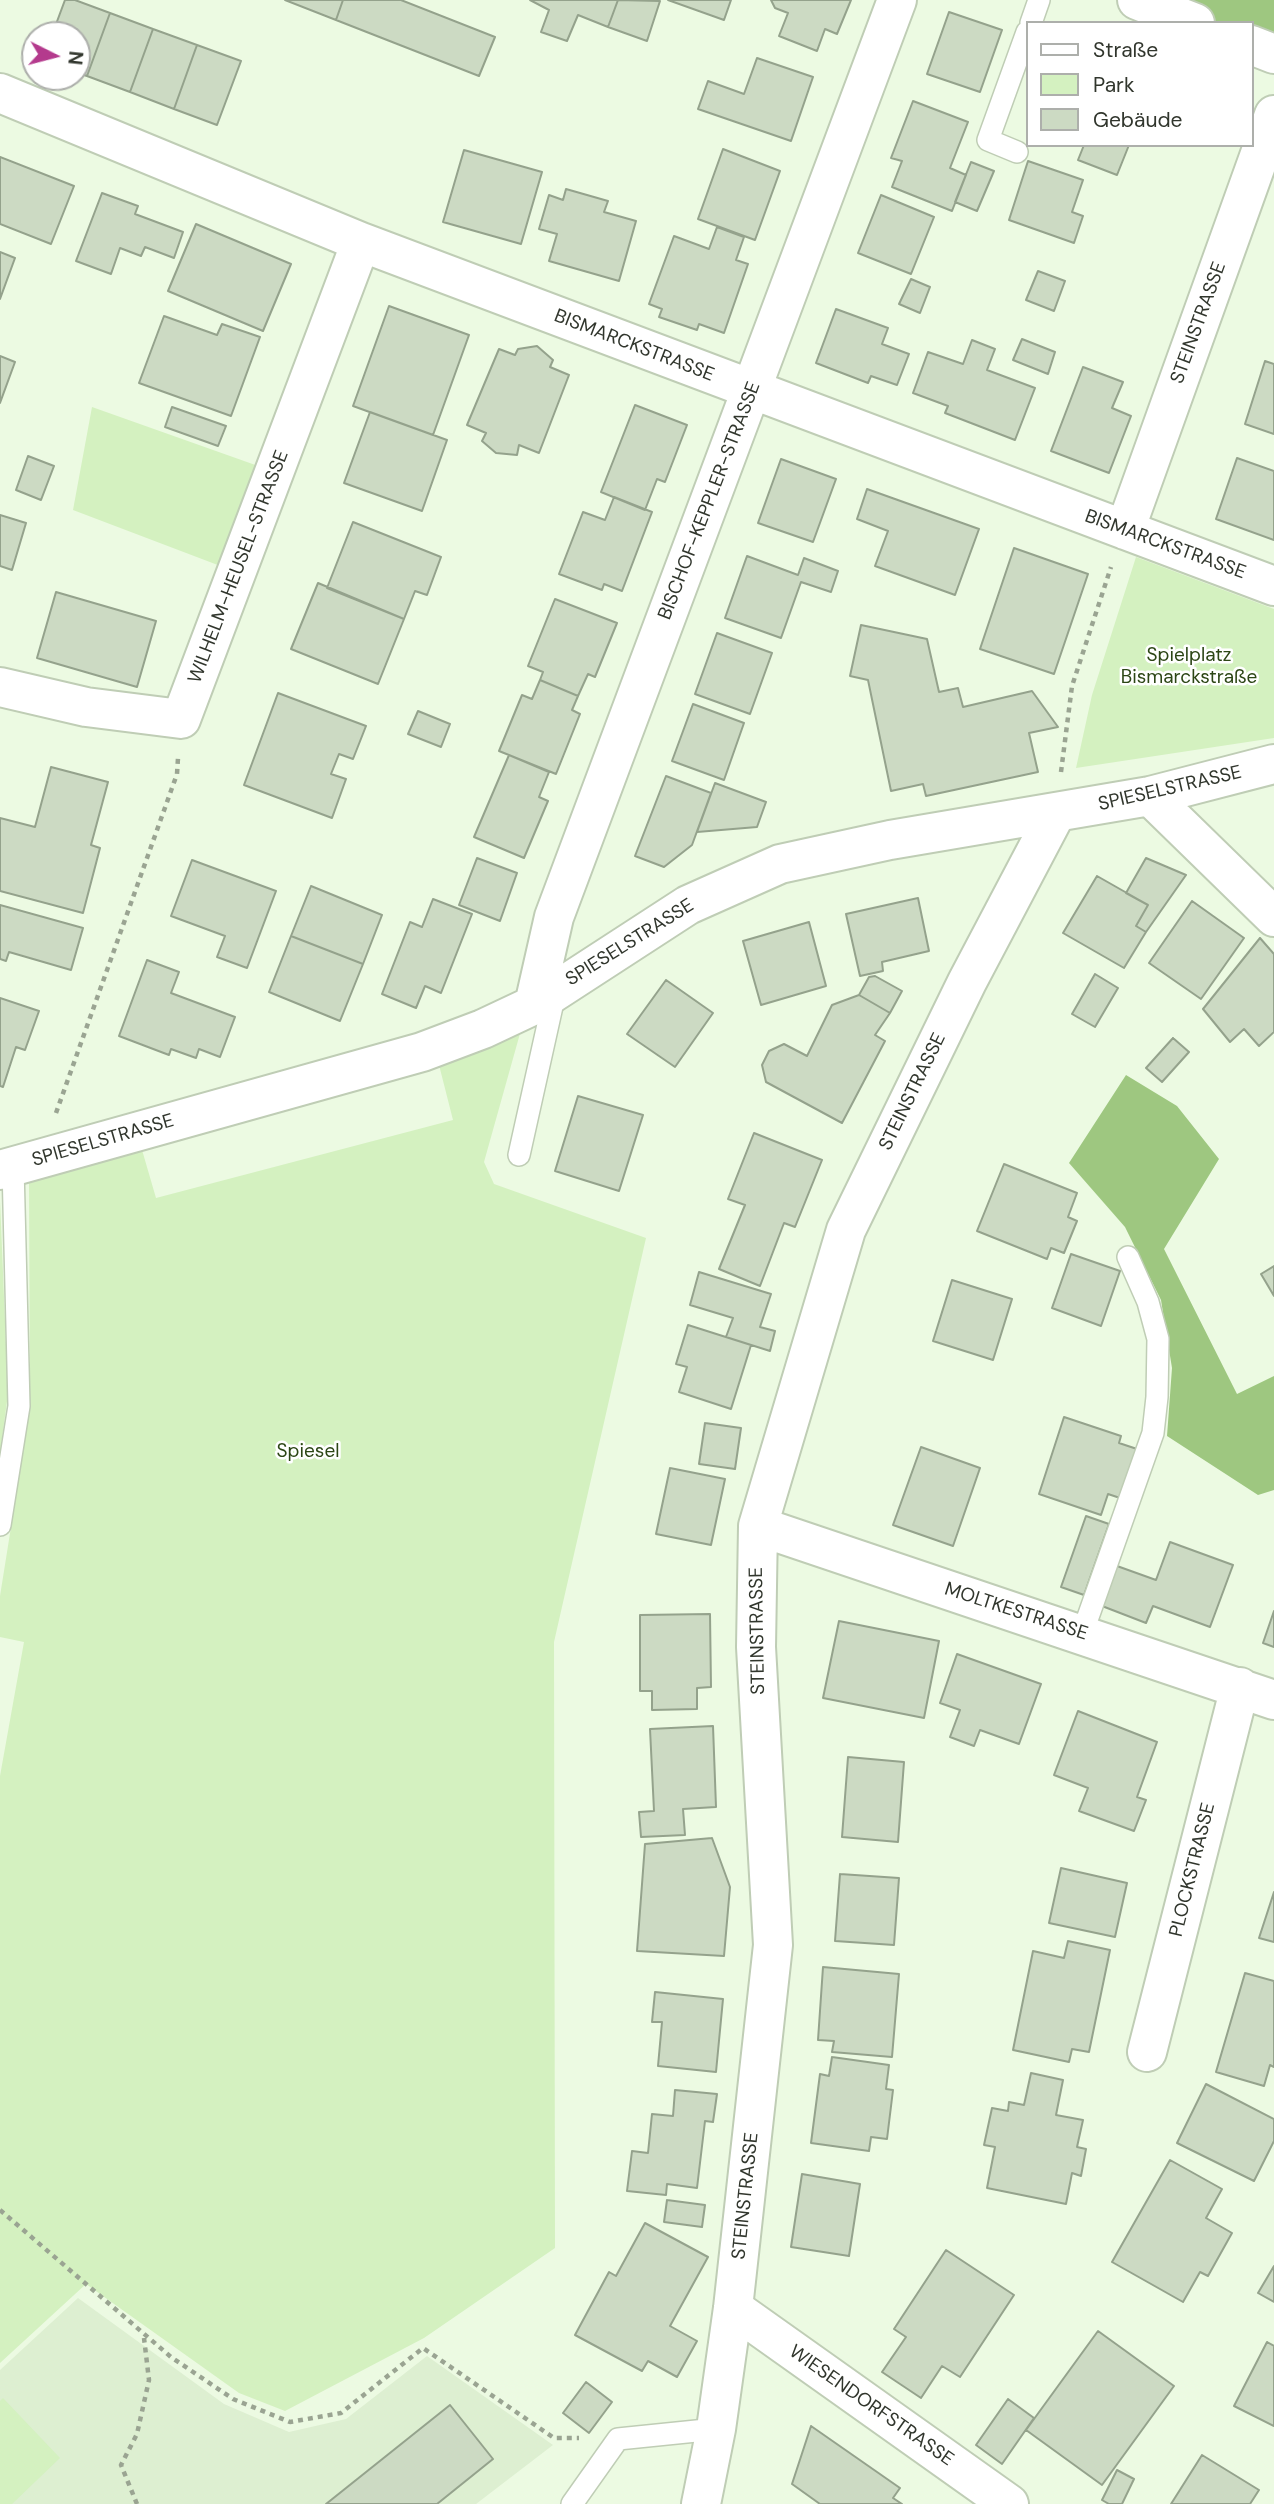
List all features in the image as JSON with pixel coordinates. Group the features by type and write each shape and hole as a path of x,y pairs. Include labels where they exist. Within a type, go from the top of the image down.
{"street":[{"name":"BISCHOF-KEPPLER-STRASSE","path":"545,996 554,917 897,0"},
{"path":"1137,0 1190,21"},
{"path":"1253,46 1274,54"},
{"name":"BISMARCKSTRASSE","path":"0,93 361,242 1274,586"},
{"name":"STEINSTRASSE","path":"1125,530 1274,115"},
{"name":"WILHELM-HEUSEL-STRASSE","path":"181,719 361,242"},
{"path":"0,687 86,707 181,719"},
{"name":"SPIESELSTRASSE","path":"17,1165 422,1052 545,996 688,905 780,864 890,840 1055,815 1150,796 1274,764"},
{"path":"1150,796 1274,917"},
{"name":"STEINSTRASSE","path":"701,2504 716,2429 733,2308 774,1945 756,1647 758,1526 846,1230 967,982 1055,815"},
{"name":"MOLTKESTRASSE","path":"758,1526 1257,1693"},
{"name":"PLOCKSTRASSE","path":"1147,2052 1257,1693"},
{"name":"WIESENDORFSTRASSE","path":"733,2308 1009,2504"}],"lane":[{"path":"1032,21 1039,0"},
{"path":"1017,152 988,140 1026,35"},
{"path":"519,1155 545,996"},
{"path":"0,1525 19,1406 17,1165"},
{"path":"1082,1634 1153,1433 1158,1339 1148,1302 1128,1257"},
{"path":"0,1419 19,1406"},
{"path":"572,2504 618,2439 716,2429"}],"path":[{"path":"1055,815 1072,686 1111,569"},
{"path":"17,1165 177,774 181,719"},
{"path":"0,2210 144,2337 233,2399 290,2422 341,2413 423,2348 554,2438 618,2439"},
{"path":"137,2504 121,2465 137,2434 149,2380 144,2337"}],"shaded area":[{"path":"78,2298 224,2404 289,2432 346,2419 427,2356 553,2445 476,2504 0,2504 0,2370"}],"green space":[{"path":"1155,0 1274,0 1274,46 1253,39 1253,21 1208,21"},
{"path":"92,407 261,467 223,567 73,510"},
{"name":"Spielplatz Bismarckstraße","path":"1136,557 1274,609 1274,738 1076,768 1092,695"},
{"name":"Spiesel","path":"521,1030 484,1162 494,1184 646,1238 554,1642 555,2248 424,2338 285,2411 239,2393 86,2284 0,2363 0,1776 24,1642 0,1637 0,1596 30,1408 29,1176 140,1143 156,1198 453,1120 438,1061"},
{"path":"1126,1075 1177,1106 1219,1159 1164,1249 1237,1394 1274,1376 1274,1490 1258,1495 1167,1436 1172,1368 1161,1300 1125,1227 1069,1163"},
{"path":"0,1200 8,1394 0,1453"},
{"path":"3,2398 60,2458 12,2504 0,2504 0,2401"}],"building":[{"path":"65,0 75,0 110,13 91,65 91,21 57,21"},
{"path":"285,0 343,0 336,20"},
{"path":"343,0 401,0 495,37 479,76 336,20"},
{"path":"530,0 618,0 608,27 578,15 567,41 541,32 549,10"},
{"path":"618,0 660,1 647,41 608,27"},
{"path":"668,0 731,0 724,20"},
{"path":"771,0 851,0 837,34 825,29 817,51 779,36 788,13 775,8"},
{"path":"949,12 1002,30 980,92 927,74"},
{"path":"110,13 153,29 130,92 91,77 91,65"},
{"path":"153,29 197,45 174,109 130,92"},
{"path":"197,45 241,61 217,125 174,109"},
{"path":"757,58 813,77 791,141 698,109 708,81 744,94"},
{"path":"913,101 968,122 950,168 966,175 952,211 892,187 902,161 891,158"},
{"path":"1083,147 1128,147 1117,175 1078,160"},
{"path":"723,149 780,171 755,240 698,219"},
{"path":"464,150 542,172 521,244 443,222"},
{"path":"0,157 74,186 51,244 0,224"},
{"path":"1028,161 1083,180 1072,212 1083,216 1074,243 1009,220"},
{"path":"971,162 994,171 977,211 955,202"},
{"path":"566,189 608,201 604,212 636,221 619,281 549,261 557,234 539,229 549,195 563,200"},
{"path":"102,193 138,206 135,214 183,232 174,258 145,247 141,256 120,248 111,274 76,261"},
{"path":"881,195 934,217 911,274 858,253"},
{"path":"196,224 291,264 263,331 168,291"},
{"path":"717,227 744,237 736,260 748,264 724,333 699,324 697,330 659,317 662,309 649,304 674,236 709,249"},
{"path":"0,252 15,258 0,299"},
{"path":"1038,271 1065,281 1054,311 1026,300"},
{"path":"911,279 930,287 920,313 899,304"},
{"path":"389,306 469,335 433,435 353,406"},
{"path":"836,309 888,328 882,344 909,354 897,385 871,376 868,383 816,363"},
{"path":"164,316 217,335 222,324 260,337 231,416 139,383"},
{"path":"1022,339 1055,352 1048,374 1013,360"},
{"path":"972,340 995,349 987,370 1035,388 1015,440 945,413 948,406 913,393 928,352 963,364"},
{"path":"537,346 553,360 550,367 569,375 539,453 519,445 517,455 496,453 482,441 486,433 467,425 499,349 515,355 518,349"},
{"path":"0,356 15,362 0,403"},
{"path":"1265,361 1274,364 1274,434 1245,424"},
{"path":"1083,367 1123,382 1112,408 1131,416 1109,473 1051,451"},
{"path":"635,405 687,425 665,482 657,479 645,510 601,492"},
{"path":"172,407 226,426 218,446 165,427"},
{"path":"370,412 447,440 422,511 344,483"},
{"path":"28,456 54,466 41,500 16,490"},
{"path":"1237,458 1274,471 1274,540 1216,519"},
{"path":"781,459 836,479 813,542 758,523"},
{"path":"867,489 979,529 955,595 875,566 888,531 857,519"},
{"path":"614,497 652,512 622,591 604,584 602,590 559,574 583,512 605,520"},
{"path":"0,515 26,523 12,570 0,566"},
{"path":"353,522 441,557 427,595 415,591 404,619 327,588"},
{"path":"1014,548 1088,574 1054,674 980,649"},
{"path":"747,556 798,575 804,558 838,571 831,592 801,582 781,638 725,618"},
{"path":"318,583 404,619 378,684 291,649"},
{"path":"56,592 156,621 137,687 37,658"},
{"path":"555,599 617,623 595,677 588,674 578,696 540,680 543,672 528,666"},
{"path":"861,625 927,639 939,692 958,688 963,707 1032,691 1058,727 1029,733 1038,772 926,796 923,784 891,791 868,680 850,676"},
{"path":"717,633 772,653 750,714 695,694"},
{"path":"540,680 578,696 572,710 580,714 556,774 499,751 522,695 532,699"},
{"path":"278,693 366,726 353,759 339,754 331,774 346,779 332,818 244,785"},
{"path":"693,704 744,723 724,780 672,761"},
{"path":"418,711 450,724 441,747 408,734"},
{"path":"509,755 549,772 539,797 548,801 524,858 474,837"},
{"path":"51,767 108,782 91,845 100,848 83,913 0,891 0,818 35,827"},
{"path":"666,776 711,793 692,845 664,867 635,856"},
{"path":"715,783 766,802 757,827 697,832"},
{"path":"477,858 517,873 500,921 459,905"},
{"path":"1146,858 1186,875 1146,932 1136,926 1148,905 1126,893"},
{"path":"192,860 276,891 247,968 217,957 225,936 171,916"},
{"path":"1097,876 1148,905 1136,926 1146,932 1124,968 1063,933"},
{"path":"311,886 382,915 363,964 291,936"},
{"path":"918,898 929,951 882,962 883,971 860,976 846,914"},
{"path":"433,899 472,914 441,993 425,986 416,1008 382,994 410,922 422,927"},
{"path":"1192,901 1244,938 1201,999 1149,963"},
{"path":"0,905 83,928 71,970 9,952 6,961 0,959"},
{"path":"809,922 826,986 761,1005 743,941"},
{"path":"291,936 363,964 340,1021 269,992"},
{"path":"1260,938 1274,954 1274,1032 1259,1046 1244,1029 1230,1042 1203,1009"},
{"path":"147,960 179,972 171,993 235,1017 220,1057 199,1049 196,1058 171,1049 169,1055 119,1036"},
{"path":"1095,974 1118,988 1095,1027 1072,1014"},
{"path":"875,976 902,991 890,1013 859,995 869,977"},
{"path":"666,980 713,1013 675,1067 627,1034"},
{"path":"859,995 890,1013 875,1035 885,1041 842,1123 766,1082 762,1065 769,1051 784,1044 807,1056 832,1005"},
{"path":"0,998 39,1011 25,1050 16,1047 3,1087 0,1086"},
{"path":"1173,1038 1189,1052 1162,1082 1146,1068"},
{"path":"578,1096 643,1115 619,1191 555,1171"},
{"path":"754,1133 822,1160 795,1227 784,1223 760,1286 719,1269 745,1205 728,1199"},
{"path":"1004,1164 1077,1193 1068,1217 1077,1221 1064,1253 1051,1248 1047,1259 977,1231"},
{"path":"1071,1254 1120,1271 1101,1326 1052,1308"},
{"path":"1274,1266 1274,1296 1261,1274"},
{"path":"699,1272 771,1294 760,1327 775,1331 770,1351 726,1337 733,1318 690,1305"},
{"path":"952,1280 1012,1299 993,1360 933,1341"},
{"path":"688,1325 751,1345 731,1409 679,1392 687,1367 676,1364"},
{"path":"1064,1417 1121,1436 1119,1443 1140,1450 1123,1499 1108,1494 1101,1515 1039,1494"},
{"path":"705,1423 741,1428 735,1469 699,1464"},
{"path":"921,1447 980,1468 953,1546 893,1525"},
{"path":"670,1468 725,1479 711,1545 656,1534"},
{"path":"1086,1516 1109,1524 1084,1595 1061,1587"},
{"path":"1170,1542 1233,1565 1210,1627 1153,1606 1146,1623 1102,1606 1117,1566 1156,1580"},
{"path":"1274,1611 1274,1647 1263,1643"},
{"path":"710,1614 711,1687 697,1688 697,1709 652,1710 652,1691 640,1691 640,1615"},
{"path":"839,1621 939,1641 924,1718 823,1698"},
{"path":"957,1654 1041,1684 1019,1744 980,1730 974,1746 950,1737 960,1710 940,1703"},
{"path":"1078,1711 1157,1742 1137,1797 1146,1800 1134,1831 1079,1811 1088,1788 1054,1775"},
{"path":"713,1726 716,1807 683,1809 685,1835 641,1837 639,1812 654,1811 650,1729"},
{"path":"848,1757 904,1762 898,1842 842,1837"},
{"path":"712,1838 730,1887 724,1956 637,1951 645,1844"},
{"path":"1061,1868 1127,1883 1115,1937 1049,1923"},
{"path":"840,1874 899,1878 894,1945 835,1941"},
{"path":"1274,1892 1274,1942 1259,1938"},
{"path":"1068,1941 1110,1950 1089,2052 1072,2049 1069,2062 1013,2050 1033,1951 1064,1958"},
{"path":"823,1967 899,1974 892,2057 832,2052 834,2041 818,2040"},
{"path":"1245,1973 1274,1981 1274,2067 1270,2065 1264,2086 1216,2072"},
{"path":"655,1992 723,1999 716,2072 658,2066 662,2022 652,2022"},
{"path":"832,2057 889,2065 886,2089 893,2090 887,2139 871,2137 869,2151 811,2143 820,2074 829,2076"},
{"path":"1031,2073 1063,2080 1056,2115 1083,2120 1077,2147 1086,2149 1081,2176 1072,2173 1066,2204 987,2188 995,2147 984,2145 992,2108 1008,2111 1009,2102 1024,2105"},
{"path":"1206,2084 1274,2119 1274,2141 1254,2181 1177,2143"},
{"path":"675,2090 717,2094 713,2122 705,2121 697,2188 667,2184 666,2195 627,2191 632,2151 648,2153 652,2114 673,2116"},
{"path":"1170,2160 1222,2189 1206,2218 1232,2233 1208,2276 1200,2272 1183,2302 1112,2262"},
{"path":"802,2174 860,2184 849,2256 791,2247"},
{"path":"667,2200 705,2205 702,2227 664,2222"},
{"path":"645,2223 708,2257 670,2326 697,2341 677,2377 648,2361 642,2371 575,2335 609,2272 616,2276"},
{"path":"946,2250 1014,2295 960,2377 942,2366 921,2398 882,2372 906,2337 894,2329"},
{"path":"1274,2266 1274,2302 1258,2293"},
{"path":"1098,2331 1174,2386 1102,2485 1026,2430"},
{"path":"1267,2342 1274,2346 1274,2426 1234,2406"},
{"path":"586,2382 612,2402 589,2433 563,2413"},
{"path":"1008,2399 1034,2418 1002,2464 976,2445"},
{"path":"450,2405 493,2459 437,2504 326,2504"},
{"path":"811,2426 900,2488 893,2498 902,2504 820,2504 792,2484"},
{"path":"1202,2455 1259,2490 1250,2504 1171,2504"},
{"path":"1117,2470 1134,2479 1122,2504 1109,2504 1102,2500"}]}
